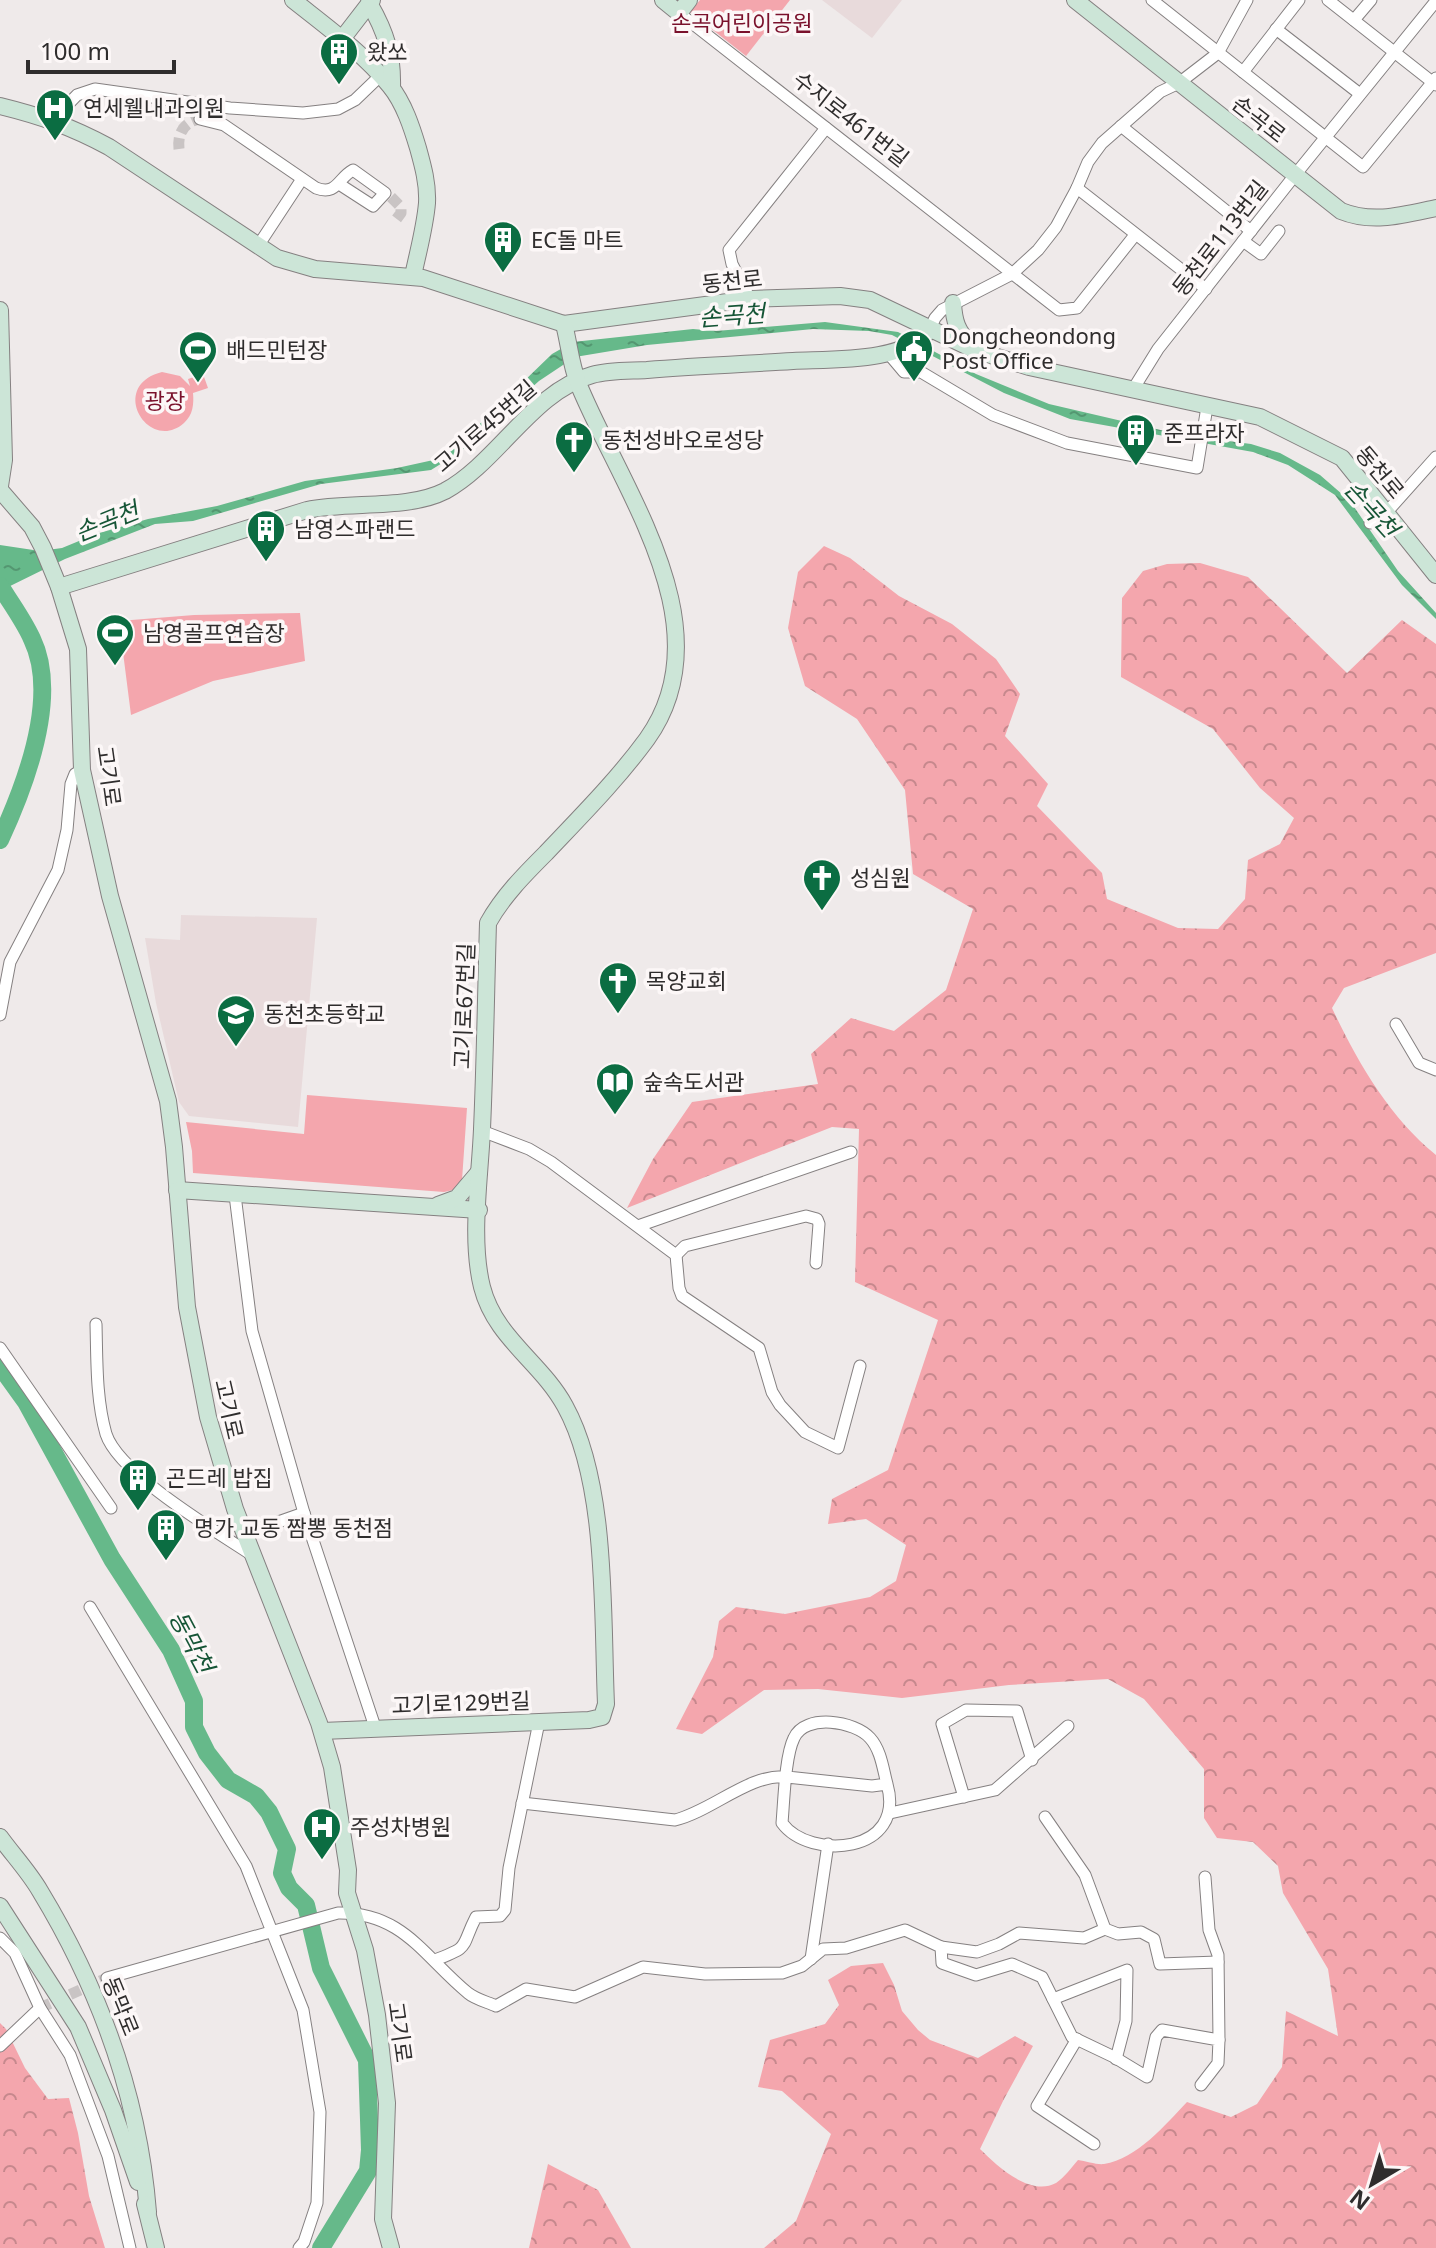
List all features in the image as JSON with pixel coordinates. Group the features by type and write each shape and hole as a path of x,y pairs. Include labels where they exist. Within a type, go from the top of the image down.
{"street":[{"path":"293,0 342,39 386,82 415,139 427,185 426,214 413,276"},
{"name":"수지로461번길","path":"663,0 684,6 826,128 1059,310 1077,308 1135,235"},
{"name":"손곡로","path":"1075,0 1341,211 1358,217 1386,218 1436,208"},
{"path":"1152,0 1363,167 1435,82 1328,0"},
{"path":"1207,407 1197,468 1067,443 993,415 921,372 904,372 894,352 911,347 930,329 935,318 953,303 1012,274 1038,250 1056,227 1088,162 1102,143 1160,92 1179,83 1218,53 1247,0"},
{"path":"1243,72 1299,0"},
{"path":"1354,20 1371,0"},
{"name":"동천로113번길","path":"1132,391 1158,349 1436,1"},
{"path":"342,39 371,2 390,46 386,82"},
{"path":"1276,29 1360,94"},
{"path":"54,119 77,95 95,89 253,110 330,111 386,82"},
{"name":"동천로","path":"0,106 54,119 109,147 277,258 302,266 413,276 565,329 750,299 852,296 887,307 975,350 1029,367 1260,417 1342,458 1436,575"},
{"path":"200,119 224,125 322,190 335,188 339,184"},
{"path":"1121,126 1247,236 1261,254 1279,231"},
{"path":"750,299 732,264 729,250 826,128"},
{"path":"258,246 302,179"},
{"path":"1077,188 1206,289"},
{"path":"953,303 954,322 959,333 975,350"},
{"path":"0,310 4,460 0,488"},
{"name":"고기로67번길","path":"565,329 577,381 638,506 664,578 675,624 676,668 664,709 636,754 530,870 488,923 479,1172 479,1268 482,1289 502,1332 550,1384 564,1404 588,1465 598,1532 606,1704 602,1717"},
{"name":"고기로45번길","path":"59,587 307,510 427,498 443,492 464,478 550,398 593,374 833,359 894,352"},
{"path":"1370,523 1386,513 1436,457"},
{"name":"고기로","path":"0,488 32,527 59,587 78,649 82,770 97,846 168,1101 187,1307 199,1374 219,1462 252,1556 322,1731 332,1767 347,1858 347,1913 365,1950 377,2015 387,2103 383,2219 391,2248"},
{"path":"0,1015 10,962 58,870 67,830 71,784 75,774 82,770"},
{"path":"1396,1024 1419,1063 1436,1070"},
{"path":"482,1131 537,1153 676,1255 682,1296 759,1348 772,1392 805,1432 838,1448 860,1366"},
{"path":"638,1226 851,1152"},
{"path":"433,1207 457,1198 479,1172"},
{"path":"177,1190 479,1210"},
{"path":"235,1195 252,1331 304,1513 375,1727"},
{"path":"676,1255 685,1246 806,1216 817,1219 819,1224 816,1263"},
{"path":"96,1324 98,1391 107,1437 129,1466 252,1556"},
{"path":"0,1348 111,1508"},
{"path":"244,1534 304,1513"},
{"path":"90,1607 246,1866 303,2010 320,2112 317,2203 304,2242 299,2248"},
{"path":"964,1797 942,1724 966,1710 1017,1711 1032,1760"},
{"name":"고기로129번길","path":"322,1731 602,1717"},
{"path":"435,1960 458,1951 466,1944 476,1917 500,1916 505,1910 509,1868 539,1722"},
{"path":"818,1722 855,1727 870,1738 879,1754 890,1813 879,1832 864,1842 828,1844 796,1838 782,1823 787,1777 795,1735 805,1724 818,1722"},
{"path":"890,1813 995,1790 1068,1726"},
{"path":"522,1803 675,1820 691,1816 755,1782 777,1776 872,1786 887,1784"},
{"path":"1045,1817 1085,1875 1105,1929"},
{"name":"동막로","path":"0,1837 39,1888 79,1960 110,2033 132,2102 148,2212"},
{"path":"811,1959 828,1844"},
{"path":"1201,2085 1218,2063 1219,2040 1218,1962 1209,1930 1205,1877"},
{"name":"동막로","path":"0,1906 78,2027 113,2110 148,2212 156,2248"},
{"path":"107,1978 347,1913 391,1923 413,1939 470,1994 496,2006 526,1989 575,1997 643,1967 705,1974 782,1973 802,1966 823,1949 846,1948 905,1930 941,1947 977,1952 1019,1933 1084,1938 1105,1929 1118,1934 1141,1932 1154,1939 1160,1964 1218,1962"},
{"path":"0,1938 15,1953 40,2008 70,2055 108,2156 130,2248"},
{"path":"941,1947 942,1963 976,1975 1012,1964 1042,1977 1072,2037 1147,2077 1156,2037 1162,2030 1219,2040"},
{"path":"1053,1999 1127,1970 1126,2021 1116,2059"},
{"path":"0,2046 40,2008"},
{"path":"1077,2039 1037,2106 1094,2144"}],"shaded area":[{"path":"822,0 902,0 872,38"},
{"name":"동천초등학교","path":"181,915 317,918 298,1127 189,1116 179,1102 156,1003 145,938 180,940"}],"green space":[{"name":"손곡어린이공원","path":"700,0 790,0 746,56 690,12"},
{"name":"광장","path":"162,372 180,376 190,386 188,379 203,374 208,388 193,393 189,416 184,423 171,430 158,430 147,424 139,414 136,402 137,390 146,379"},
{"path":"824,546 850,558 899,596 952,624 996,659 1020,694 1005,736 1048,784 1037,806 1102,873 1107,899 1178,928 1218,929 1245,899 1248,860 1280,844 1294,818 1260,788 1213,729 1121,677 1122,598 1143,571 1167,564 1200,563 1248,577 1347,673 1402,620 1436,644 1436,953 1344,988 1332,1008 1352,1048 1389,1106 1436,1155 1436,2248 764,2248 796,2221 831,2134 782,2091 758,2087 770,2040 825,2024 839,2005 828,1980 851,1966 883,1963 902,2011 930,2040 978,2058 1015,2036 1033,2046 980,2149 1015,2178 1036,2186 1056,2183 1078,2160 1104,2164 1128,2155 1150,2139 1187,2102 1231,2117 1257,2104 1282,2067 1286,2011 1338,2036 1328,1969 1283,1893 1278,1866 1253,1842 1217,1838 1204,1818 1204,1769 1144,1699 1108,1679 1009,1685 902,1698 818,1689 764,1690 702,1734 676,1729 713,1657 719,1621 736,1607 785,1614 870,1597 896,1581 906,1545 866,1519 828,1524 832,1499 888,1470 938,1320 855,1282 859,1129 832,1127 627,1208 653,1159 692,1102 818,1084 811,1054 851,1018 894,1031 946,990 973,909 913,874 905,790 857,719 805,686 788,628 798,572"},
{"path":"300,613 305,661 213,681 131,715 119,621 194,615"},
{"path":"307,1095 467,1108 462,1180 453,1190 444,1192 193,1173 186,1122 304,1134"},
{"path":"0,2023 25,2068 48,2099 69,2098 89,2196 105,2248 0,2248"},
{"path":"548,2164 598,2190 631,2248 529,2248"}],"water":[{"path":"825,322 898,332 976,374 1049,404 1182,435 1251,444 1280,453 1320,475 1350,501 1398,571 1436,613 1436,619 1402,585 1335,495 1288,465 1253,452 1070,419 1004,393 892,335 813,329 647,345 575,357 539,381 460,452 431,470 321,484 193,521 155,524 65,559 0,591 0,545 40,551 62,548 96,534 148,519 217,506 305,481 438,459 457,446 552,354 573,342 693,329 716,331"}],"waterway":[{"name":"동막천","path":"0,586 32,639 40,662 42,687 36,741 0,840"},
{"name":"동막천","path":"0,1366 26,1402 112,1559 171,1650 194,1701 194,1727 207,1753 228,1780 256,1796 269,1812 287,1849 282,1873 289,1888 306,1905 321,1968 367,2060 368,2171 321,2248"}],"tunnel":[{"path":"179,149 183,129 190,122 200,119"},
{"path":"391,197 401,207 395,221"},
{"path":"40,2008 107,1978"}],"place":[{"name":"왔쏘","path":"339,86"},
{"name":"연세웰내과의원","path":"55,142"},
{"name":"EC돌 마트","path":"503,274"},
{"name":"Dongcheondong Post Office","path":"914,383"},
{"name":"배드민턴장","path":"198,384"},
{"name":"준프라자","path":"1136,467"},
{"name":"동천성바오로성당","path":"574,474"},
{"name":"남영스파랜드","path":"266,563"},
{"name":"남영골프연습장","path":"115,667"},
{"name":"성심원","path":"822,912"},
{"name":"목양교회","path":"618,1015"},
{"name":"동천초등학교","path":"236,1048"},
{"name":"숲속도서관","path":"615,1116"},
{"name":"곤드레 밥집","path":"138,1512"},
{"name":"명가 교동 짬뽕 동천점","path":"166,1562"},
{"name":"주성차병원","path":"322,1861"}],"water label":[{"name":"손곡천","path":"732,316"},
{"name":"손곡천","path":"1371,509"},
{"name":"손곡천","path":"107,522"}]}
